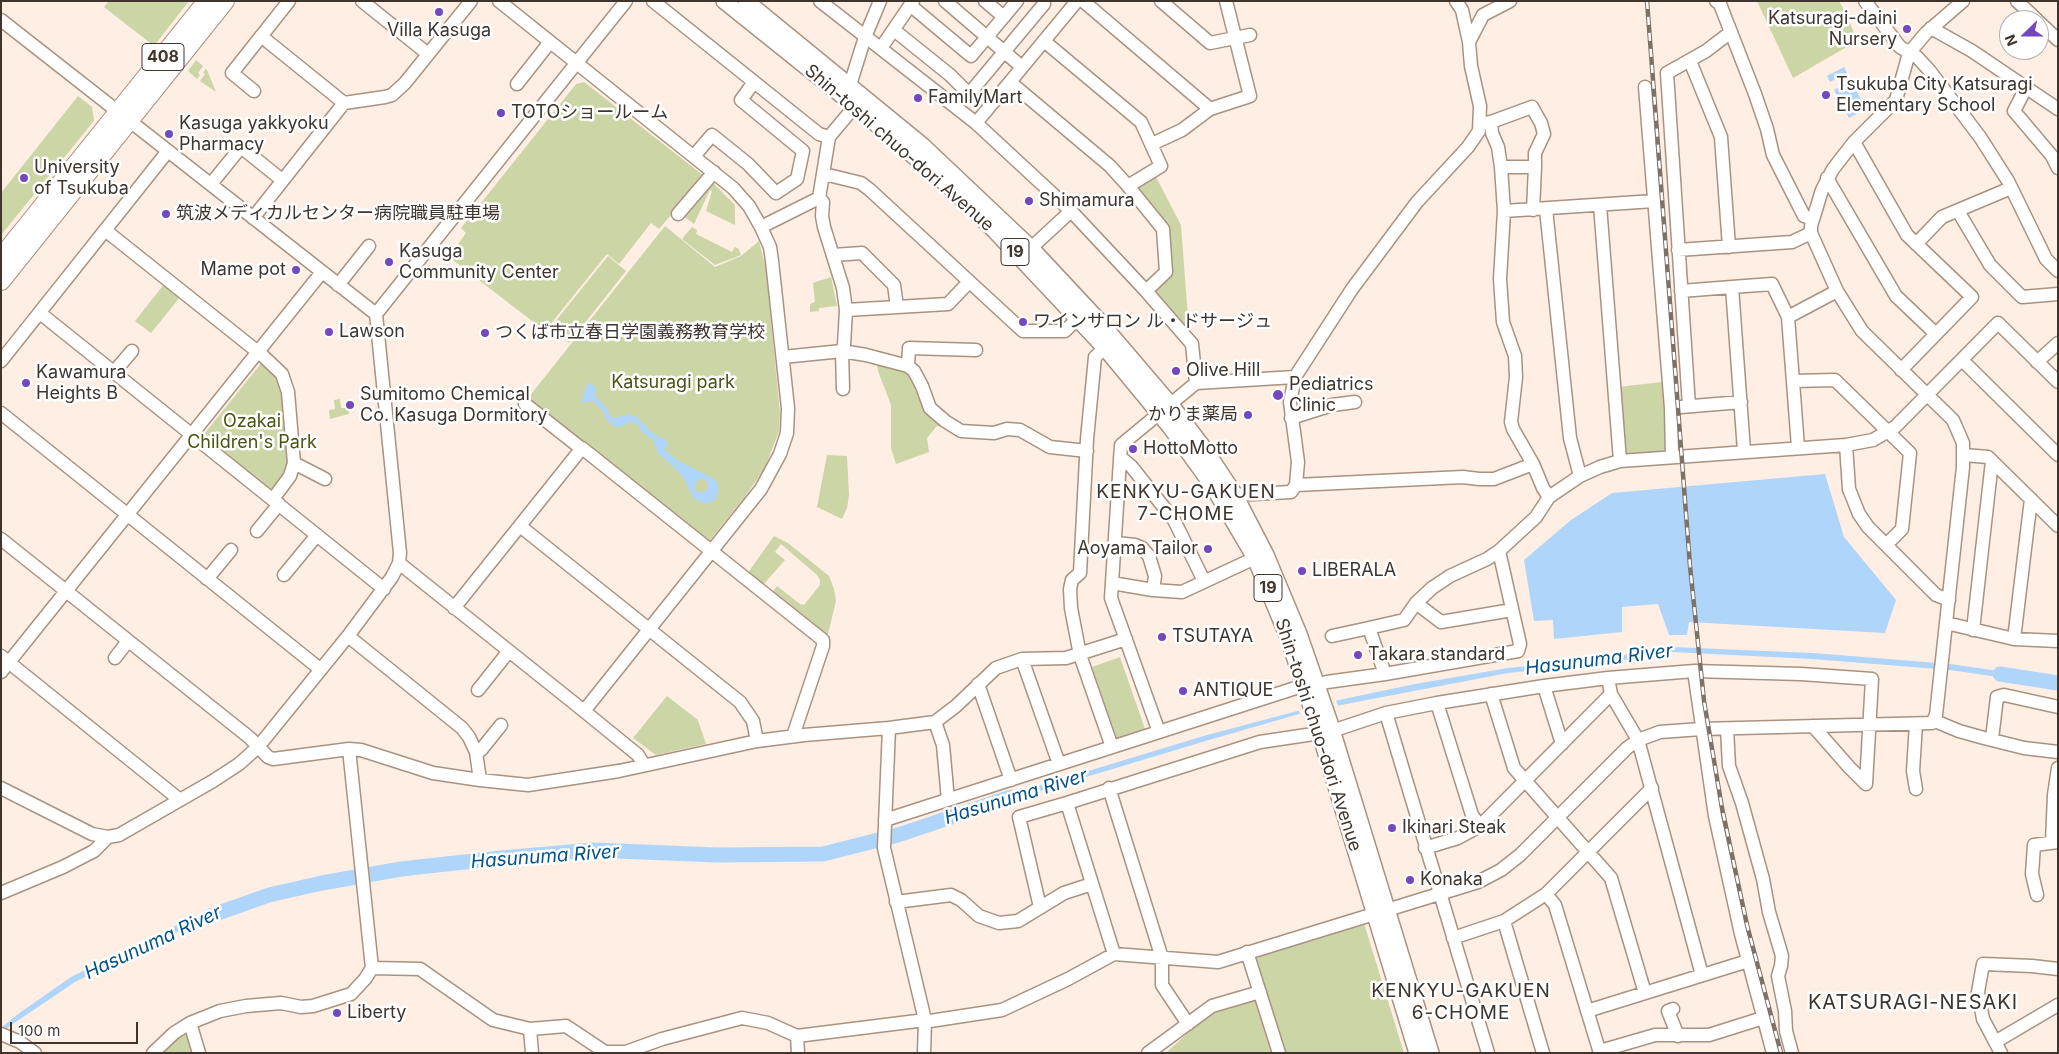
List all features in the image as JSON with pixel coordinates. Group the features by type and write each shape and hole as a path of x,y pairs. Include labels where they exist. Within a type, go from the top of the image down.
{"highway":[{"name":"408","path":"1,280 124,116 207,1"},
{"name":"408","path":"1,258 224,1"}],"main road":[{"name":"Shin-toshi chuo-dori Avenue","path":"724,1 855,106 952,189 996,232 1105,348 1206,451 1234,495 1266,554 1300,634 1313,691 1381,911 1431,1053"},
{"name":"Shin-toshi chuo-dori Avenue","path":"746,1 922,145 1031,248 1101,323 1166,409 1255,558 1313,691"},
{"name":"Shin-toshi chuo-dori Avenue","path":"1381,911 1417,1053"}],"street":[{"path":"254,91 232,73 289,1"},
{"path":"362,1 428,54"},
{"path":"253,218 344,103 392,95 406,83 471,1"},
{"path":"499,1 714,172 741,196 761,227 770,247 772,261 788,408 787,433 780,454 761,490 584,711"},
{"path":"1,893 94,852 108,837 129,830 180,800 226,772 258,747 384,589 399,562 399,538 376,314 626,1"},
{"path":"653,1 818,134 829,137"},
{"path":"820,1 976,123 1071,211 1146,291 1192,344 1196,384"},
{"path":"850,85 865,37 880,1"},
{"path":"945,1 1022,67"},
{"path":"985,1 1004,17"},
{"path":"881,48 911,3 971,56 1017,1"},
{"path":"976,123 1077,1"},
{"path":"1083,1 1210,109"},
{"path":"1161,1 1210,43 1250,35"},
{"path":"1152,144 1182,130 1210,109 1250,96 1226,1"},
{"path":"1469,42 1483,15 1510,1"},
{"path":"1716,1 1720,4 1761,111 1773,155 1804,216 1812,219"},
{"path":"1865,1 1900,47 1917,57 1929,70 1974,129 2011,188 2046,259 2058,271"},
{"path":"1935,721 1964,455 1961,437 1953,420 1862,331 1837,291 1811,233 1812,219 1827,178 1854,142 1896,100 1906,61 1910,53 1931,28 1962,1"},
{"path":"2017,1 2026,10"},
{"path":"894,30 950,75 969,94 1043,2 1062,19"},
{"path":"1460,4 1469,42 1480,106 1498,147 1501,167 1504,211 1500,279 1503,322 1516,356 1516,377 1511,422 1549,497"},
{"path":"1,20 376,314"},
{"path":"1931,28 1972,51 2058,109"},
{"path":"1689,406 1667,73 1706,51 1731,32"},
{"path":"261,36 344,103"},
{"path":"1044,41 1141,122 1161,166 1128,186"},
{"path":"517,84 550,42"},
{"path":"1690,60 1720,137 1729,247"},
{"path":"694,156 712,135 748,164 776,193 797,179 803,151 741,100 754,82"},
{"path":"1010,82 1110,166 1163,229 1166,272 1146,291"},
{"path":"1645,86 1671,408 1672,457"},
{"path":"2026,88 2014,111 2052,156 2058,168"},
{"path":"819,198 829,137 855,106"},
{"path":"1234,495 1291,492 1296,484 1298,462 1290,402 1295,377 1352,289 1416,202 1468,147 1486,123 1532,107 1541,123 1544,134 1535,153 1532,210"},
{"path":"1854,142 1906,235 1972,297 1901,370"},
{"path":"210,184 241,147 282,180"},
{"path":"1,361 168,151"},
{"path":"1501,167 1535,167"},
{"path":"678,214 714,172"},
{"path":"824,174 861,183 1024,331 1065,331 1078,318"},
{"path":"1827,178 1896,296 1936,334"},
{"path":"1916,244 1942,218 2011,188"},
{"path":"761,227 819,198"},
{"path":"819,198 823,202 824,227 843,288 846,310 847,330 842,351 843,389"},
{"path":"1504,211 1654,201"},
{"path":"1600,205 1620,461"},
{"path":"1546,209 1570,438 1580,476"},
{"path":"1031,248 1071,211"},
{"path":"1958,211 1990,264 2022,297 2058,294"},
{"path":"105,230 257,352 279,371 286,381 294,464 290,476 276,502 257,531"},
{"path":"1678,250 1792,242 1811,233"},
{"path":"338,285 369,246"},
{"path":"833,255 862,253 894,285 897,308"},
{"path":"180,800 4,663 66,591 322,272"},
{"path":"846,310 948,304 969,282"},
{"path":"1681,291 1772,284 1788,317 1798,447"},
{"path":"1732,287 1744,451"},
{"path":"1788,317 1837,291"},
{"path":"40,313 384,589"},
{"path":"1332,636 1404,620 1416,603 1432,588 1499,552 1536,517 1549,497 1580,476 1620,461 1846,445 1873,440 1889,432 1998,323 2058,382"},
{"path":"2037,362 2058,343"},
{"path":"908,366 909,348 976,350"},
{"path":"1105,348 1096,357 1087,451 1080,573 1072,580 1070,590 1071,608 1080,655 1112,747"},
{"path":"114,372 132,351"},
{"path":"783,357 842,351 908,366 914,371 922,386 930,408 961,431 994,433 1006,429 1020,430 1050,448 1087,451"},
{"path":"1962,360 2058,455"},
{"path":"1159,732 1112,598 1121,445 1196,384 1295,377"},
{"path":"1792,381 1835,380 1910,453 1902,530 1886,545"},
{"path":"1292,418 1332,405 1355,402"},
{"path":"1671,408 1740,402"},
{"path":"525,404 823,640 823,646 793,736"},
{"path":"1,413 320,669"},
{"path":"1846,445 1849,488 1853,502 1868,527 1936,595 1949,600"},
{"path":"454,608 582,449"},
{"path":"1964,455 1988,457 2058,526"},
{"path":"1120,456 1131,466 1174,520 1204,581"},
{"path":"1973,630 1992,461"},
{"path":"294,464 325,479"},
{"path":"1296,484 1463,477 1494,479 1533,464"},
{"path":"2014,639 2031,499"},
{"path":"520,526 740,702 752,721 757,741"},
{"path":"284,575 317,535"},
{"path":"1,539 250,738 268,757 273,759 349,749 361,750 388,757 432,773 528,785 619,771 644,764 757,741 935,722 956,706 996,668 1022,659 1066,658 1080,655 1126,639"},
{"path":"1116,543 1135,544 1142,548 1149,556 1155,576 1153,590"},
{"path":"207,579 231,550"},
{"path":"885,824 948,800 1112,747 1159,732 1313,691 1333,681 1518,651 1520,644 1499,552"},
{"path":"1112,583 1153,590 1182,592 1255,558"},
{"path":"399,562 638,755 644,764"},
{"path":"1416,603 1441,622 1512,610"},
{"path":"1946,623 2014,639 2058,639"},
{"path":"1369,628 1385,674"},
{"path":"348,636 462,728 469,737 476,752 480,780"},
{"path":"115,658 128,641"},
{"path":"478,690 509,651"},
{"path":"1022,659 1059,764"},
{"path":"1694,671 1715,816 1748,961 1773,1053"},
{"path":"1040,907 1019,817 1260,742 1324,727 1437,703 1608,678 1694,671 1801,674 1872,679 1871,724 1866,784 1813,726"},
{"path":"1608,678 1611,694 1638,740 1702,975"},
{"path":"978,684 1010,780"},
{"path":"1544,686 1562,744"},
{"path":"1490,694 1514,768 1610,878 1645,993"},
{"path":"1425,848 1458,838 1480,826 1611,694"},
{"path":"1992,739 1997,696 2004,695 2058,707"},
{"path":"1437,703 1472,815 1480,826"},
{"path":"1386,714 1488,1053"},
{"path":"372,968 420,969 493,1020 530,1028 566,1026 606,1052 626,1052 662,1039 742,1018 768,1023 797,1036 925,1020 930,1021 1002,1010 1068,979 1114,954 1218,962 1478,882 1501,870 1520,855 1627,748 1638,740 1667,730 1930,724 1935,721"},
{"path":"1935,721 1959,731 2024,748 2058,752"},
{"path":"935,722 943,745 948,800"},
{"path":"1916,724 1913,771 1916,789"},
{"path":"476,752 480,750 501,725"},
{"path":"889,728 884,848 925,1020 924,1053"},
{"path":"1727,729 1729,766 1742,803 1761,870 1769,912 1782,956 1782,966 1778,976 1785,1011 1786,1031 1792,1053"},
{"path":"153,1053 174,1033 190,1023 220,1011 246,1006 281,1004 301,1007 314,1006 351,994 365,979 372,968 349,749"},
{"path":"2037,896 2032,874 2034,845 2055,842 2054,796 2058,768"},
{"path":"1,788 92,834 108,837"},
{"path":"1109,788 1162,958 1162,985 1188,1024"},
{"path":"1453,938 1504,921 1546,894 1652,788"},
{"path":"1067,803 1114,954"},
{"path":"896,902 951,895 961,900 979,916 999,923 1018,921 1064,893 1092,884"},
{"path":"1546,894 1555,905 1600,1052 1644,1037 1656,1035 1709,1035 1763,1018"},
{"path":"1504,921 1543,1053"},
{"path":"1247,952 1279,1053"},
{"path":"1587,1011 1748,961"},
{"path":"2058,969 1983,964 1978,992 1983,1019 1998,1048 2058,1005"},
{"path":"1148,1053 1212,1006 1260,992"},
{"path":"1673,1009 1668,1011 1678,1036"},
{"path":"190,1023 200,1053"},
{"path":"530,1028 532,1053"},
{"path":"5,1035 35,1053"},
{"path":"797,1036 798,1053"}],"green space":[{"path":"109,1 189,1 154,46 104,7"},
{"path":"1757,1 1839,1 1858,43 1850,45 1793,78"},
{"path":"196,60 203,66 198,73 200,75 197,79 188,71"},
{"path":"207,70 216,92 200,81"},
{"path":"584,82 704,176 659,229 651,223 619,264 607,254 545,331 449,257 466,233 461,228 576,84"},
{"path":"78,96 92,107 94,121 1,235 1,193"},
{"path":"1156,177 1181,225 1189,332 1158,300 1160,298 1155,291 1171,277 1167,228 1138,193 1139,188"},
{"path":"713,183 735,205 735,225 706,211 712,191 710,190 694,224 682,215 709,184"},
{"name":"Katsuragi park","path":"665,226 715,267 741,256 759,241 766,269 780,413 779,431 765,468 744,498 710,540 705,541 528,398"},
{"path":"692,227 697,230 696,234 732,252 735,247 739,249 741,255 715,265 682,239"},
{"path":"608,256 626,271 569,343 550,328"},
{"path":"831,277 837,306 819,308 819,311 810,312 810,304 815,302 813,283"},
{"path":"165,283 181,296 151,333 135,321"},
{"name":"Ozakai Children's Park","path":"263,361 273,369 283,386 290,467 274,491 269,492 201,438"},
{"path":"877,363 908,371 945,423 936,427 927,438 929,452 896,464 891,448 891,405 878,371"},
{"path":"1662,382 1669,449 1663,455 1626,457 1622,452 1618,387"},
{"path":"340,399 341,408 348,408 349,414 330,419 329,410 335,409 334,400"},
{"path":"827,455 847,456 849,495 847,508 842,519 817,507"},
{"path":"774,536 788,543 829,576 836,601 827,638 771,594 777,586 804,605 820,585 817,575 781,544 775,552 785,560 762,586 747,574"},
{"path":"1120,657 1145,729 1117,739 1092,667"},
{"path":"667,696 698,720 706,744 656,755 633,738"},
{"path":"1363,920 1404,1053 1284,1053 1255,955"},
{"path":"1256,997 1275,1053 1166,1053 1210,1012"},
{"path":"187,1029 196,1053 159,1053"}],"water":[{"path":"1844,67 1847,73 1830,82 1827,76"},
{"path":"1851,81 1866,109 1849,118 1834,90"},
{"path":"591,383 596,388 595,396 614,418 629,414 638,418 651,432 667,441 667,447 664,449 677,460 716,480 719,489 716,499 706,504 694,499 684,479 658,453 653,440 641,431 638,425 631,421 621,427 615,427 605,418 604,412 594,402 582,403 587,385","holes":["701,479 706,480 708,489 701,493 696,491 697,481"]},
{"path":"1825,474 1844,537 1896,600 1885,633 1689,622 1687,635 1669,635 1658,604 1622,607 1622,632 1554,639 1553,620 1534,621 1524,560 1571,520 1612,493"},
{"path":"1671,647 1813,653 1950,664 2020,674 2019,680 1950,670 1812,659 1672,652 1607,663 1508,673 1299,714 993,805 992,800 1207,735 1339,700 1415,684 1508,668 1607,658"},
{"path":"228,905 230,911 172,934 75,982 1,1032 1,1028 18,1014 71,977 170,928"}],"pier":[{"path":"1335,698 1339,708 1301,717 1298,707"}],"waterway":[{"name":"Hasunuma River","path":"2000,674 2058,683"},
{"name":"Hasunuma River","path":"210,916 269,895 322,883 401,869 501,858 593,850 717,855 823,854 898,835 1011,797"}],"railway":[{"path":"1647,1 1690,566 1704,701 1722,808 1747,925 1781,1053"}],"place":[{"name":"Villa Kasuga","path":"439,12"},
{"name":"Katsuragi-daini Nursery","path":"1907,29"},
{"name":"Tsukuba City Katsuragi Elementary School","path":"1826,95"},
{"name":"FamilyMart","path":"918,98"},
{"name":"TOTOショールーム","path":"501,113"},
{"name":"Kasuga yakkyoku Pharmacy","path":"169,134"},
{"name":"University of Tsukuba","path":"24,178"},
{"name":"Shimamura","path":"1029,201"},
{"name":"筑波メディカルセンター病院職員駐車場","path":"166,214"},
{"name":"Kasuga Community Center","path":"389,262"},
{"name":"Mame pot","path":"296,270"},
{"name":"ワインサロン ル・ドサージュ","path":"1023,322"},
{"name":"Lawson","path":"329,332"},
{"name":"つくば市立春日学園義務教育学校","path":"485,333"},
{"name":"Olive Hill","path":"1176,371"},
{"name":"Kawamura Heights B","path":"26,383"},
{"name":"Pediatrics Clinic","path":"1278,395"},
{"name":"Sumitomo Chemical Co. Kasuga Dormitory","path":"350,405"},
{"name":"かりま薬局","path":"1248,415"},
{"name":"HottoMotto","path":"1133,449"},
{"name":"Aoyama Tailor","path":"1208,549"},
{"name":"LIBERALA","path":"1302,571"},
{"name":"TSUTAYA","path":"1162,637"},
{"name":"Takara standard","path":"1358,655"},
{"name":"ANTIQUE","path":"1183,691"},
{"name":"Ikinari Steak","path":"1392,828"},
{"name":"Konaka","path":"1410,880"},
{"name":"Liberty","path":"337,1013"}],"district":[{"name":"KENKYU-GAKUEN 7-CHOME","path":"1186,503"},
{"name":"KENKYU-GAKUEN 6-CHOME","path":"1461,1002"},
{"name":"KATSURAGI-NESAKI","path":"1913,1003"}]}
